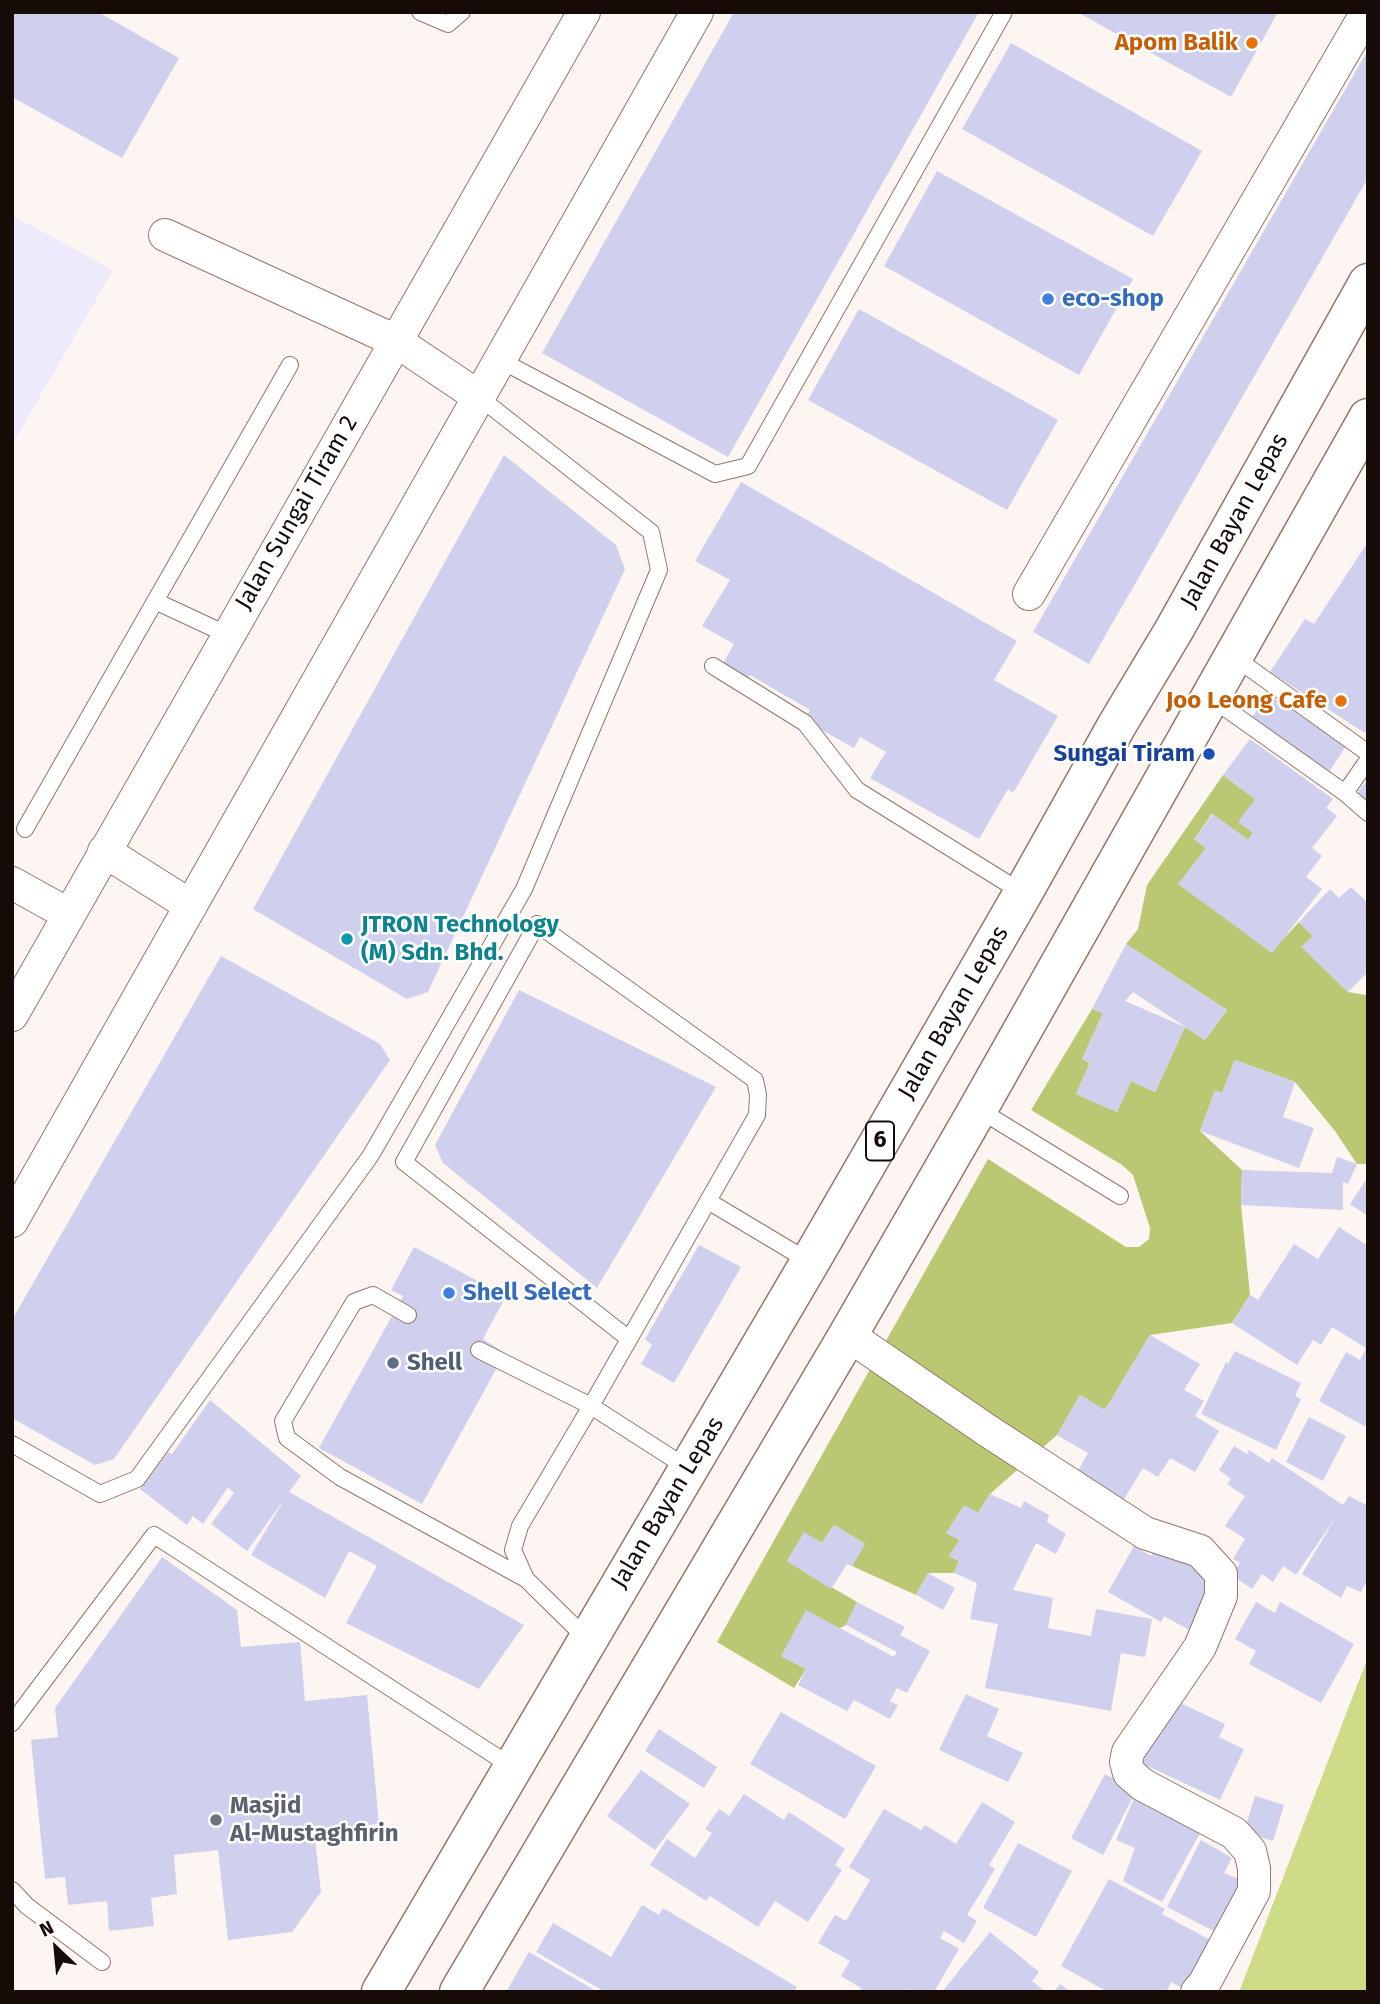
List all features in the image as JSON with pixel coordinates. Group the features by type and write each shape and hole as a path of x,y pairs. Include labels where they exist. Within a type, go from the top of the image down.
{"highway":[{"name":"Jalan Bayan Lepas","path":"380,1992 810,1262 1023,893 1116,725 1174,630 1368,283"},
{"path":"459,1992 848,1335 1368,418"}],"street":[{"name":"Jalan Sungai Tiram 2","path":"12,1015 584,12"},
{"path":"12,1221 697,12"},
{"path":"1029,594 1367,12"},
{"path":"165,235 396,341 480,397"},
{"path":"104,851 191,906"},
{"path":"12,883 68,914"},
{"path":"848,1335 988,1432 1145,1534 1200,1552 1221,1574 1221,1596 1200,1647 1128,1752 1126,1762 1129,1773 1143,1785 1234,1833 1250,1852 1254,1868 1254,1891 1205,1984 1196,1992"}],"lane":[{"path":"420,12 448,24 463,12"},
{"path":"500,360 715,474 748,466 1004,12"},
{"path":"25,829 290,365"},
{"path":"12,1444 100,1494 137,1479 370,1155 524,888 659,570 651,532 480,397"},
{"path":"155,601 228,635"},
{"path":"1234,657 1368,753"},
{"path":"713,666 805,723 857,790 1023,893"},
{"path":"1211,698 1345,793 1368,813"},
{"path":"1345,793 1368,760"},
{"path":"526,1579 513,1550 520,1526 591,1406 757,1115 758,1095 755,1080 537,924 404,1162 629,1339"},
{"path":"978,1109 1120,1196"},
{"path":"708,1201 810,1262"},
{"path":"408,1315 373,1295 355,1301 283,1421 287,1438 340,1477 526,1579 588,1640"},
{"path":"479,1350 591,1406 689,1469"},
{"path":"12,1723 154,1535 511,1766"},
{"path":"12,1890 27,1906 102,1962"}],"shaded area":[{"path":"12,215 113,270 12,445"}],"green space":[{"path":"1223,775 1255,799 1253,833 1248,840 1212,814 1194,839 1206,848 1179,884 1271,952 1299,922 1313,936 1302,947 1348,992 1366,995 1368,1164 1357,1164 1335,1131 1295,1082 1235,1060 1222,1093 1215,1091 1200,1131 1242,1170 1241,1205 1250,1295 1232,1323 1150,1335 1105,1410 1080,1395 1057,1435 990,1494 978,1513 964,1506 947,1533 960,1540 949,1556 959,1561 954,1573 928,1573 916,1595 852,1566 865,1544 834,1525 822,1543 804,1533 787,1561 857,1602 846,1625 781,1656 806,1669 794,1688 717,1642 988,1159 1126,1247 1139,1247 1149,1239 1150,1228 1133,1175 1122,1165 1031,1110 1092,1009 1103,1013 1082,1059 1090,1063 1076,1094 1117,1112 1131,1081 1155,1092 1185,1027 1205,1040 1227,1010 1126,944 1138,929 1147,885"},
{"path":"1368,1657 1368,1992 1239,1992"}],"building":[{"path":"12,12 98,12 179,58 122,158 12,97"},
{"path":"734,12 979,12 728,457 542,353"},
{"path":"1077,12 1278,12 1231,97"},
{"path":"1011,43 1202,151 1153,236 962,129"},
{"path":"1368,50 1368,178 1089,664 1033,632"},
{"path":"937,171 1133,279 1079,375 884,266"},
{"path":"859,309 1058,420 1007,510 808,400"},
{"path":"504,455 616,545 625,569 428,992 407,999 253,909"},
{"path":"741,482 1017,641 994,680 1058,716 1013,793 1008,789 979,839 870,778 886,752 860,737 854,748 804,720 810,710 750,675 747,679 722,665 734,644 702,626 730,580 695,561"},
{"name":"Joo Leong Cafe","path":"1368,542 1368,730 1365,733 1270,672 1305,619 1314,624"},
{"path":"1268,694 1346,746 1329,772 1252,717"},
{"path":"1250,739 1333,799 1326,808 1337,816 1312,848 1322,856 1306,877 1322,889 1272,953 1178,884 1206,848 1194,839 1213,814 1248,840 1253,833 1238,822 1255,799 1223,775"},
{"path":"1368,780 1368,803 1357,793"},
{"path":"1351,887 1368,903 1368,918 1365,921 1368,923 1368,972 1348,992 1301,947 1313,936 1299,922 1330,889 1339,898"},
{"path":"1126,944 1227,1010 1205,1040 1133,992 1125,1001 1185,1027 1155,1092 1131,1081 1117,1112 1076,1094 1090,1063 1082,1059 1103,1013 1092,1009"},
{"path":"221,956 380,1044 390,1060 114,1459 95,1465 12,1418 12,1320"},
{"path":"519,990 716,1087 597,1288 443,1163 435,1145"},
{"path":"1235,1060 1295,1082 1283,1117 1314,1128 1299,1168 1200,1131 1215,1090 1222,1093"},
{"path":"1337,1157 1357,1164 1348,1184 1343,1182 1343,1210 1241,1205 1242,1170 1332,1173"},
{"path":"1368,1177 1368,1216 1350,1204"},
{"path":"1339,1227 1368,1246 1368,1428 1319,1401 1346,1352 1360,1360 1366,1348 1332,1327 1321,1345 1313,1340 1297,1365 1232,1323 1250,1295 1258,1300 1294,1244 1318,1259"},
{"path":"699,1245 741,1267 674,1383 641,1364 652,1345 645,1339"},
{"path":"414,1247 506,1296 483,1339 505,1353 422,1504 319,1448 403,1296 391,1290"},
{"path":"1150,1335 1200,1364 1184,1390 1204,1401 1195,1416 1219,1431 1195,1472 1170,1458 1158,1477 1143,1468 1121,1504 1075,1476 1088,1453 1057,1435 1080,1395 1105,1410"},
{"path":"1235,1351 1301,1383 1295,1396 1301,1399 1276,1450 1201,1414 1226,1362 1228,1364"},
{"path":"210,1400 301,1476 289,1492 524,1625 479,1689 346,1623 377,1566 349,1551 325,1598 251,1555 286,1497 247,1551 211,1524 234,1493 228,1487 203,1524 193,1516 187,1525 140,1489 168,1452 172,1454"},
{"path":"1309,1417 1346,1436 1323,1481 1286,1462"},
{"path":"1234,1446 1247,1454 1249,1450 1269,1463 1272,1458 1343,1505 1349,1496 1368,1506 1368,1579 1361,1592 1347,1586 1341,1598 1302,1574 1337,1515 1296,1575 1283,1566 1273,1582 1262,1574 1252,1589 1232,1575 1240,1563 1233,1559 1245,1539 1225,1526 1245,1496 1227,1484 1231,1479 1219,1470"},
{"path":"990,1494 1021,1508 1024,1501 1049,1515 1047,1522 1066,1534 1056,1554 1036,1543 1013,1590 1053,1598 1048,1628 1091,1636 1096,1609 1152,1619 1145,1657 1121,1653 1111,1711 985,1688 998,1624 970,1619 977,1583 954,1573 959,1561 949,1556 960,1540 946,1533 964,1505 978,1513"},
{"path":"834,1525 865,1544 852,1566 847,1564 831,1589 787,1561 804,1532 822,1543"},
{"path":"1159,1542 1192,1561 1190,1566 1218,1581 1191,1631 1164,1616 1161,1622 1108,1592 1134,1546 1151,1556"},
{"path":"162,1557 237,1610 241,1647 300,1642 305,1701 367,1695 379,1824 314,1830 321,1892 292,1932 228,1940 218,1850 174,1855 177,1894 151,1898 154,1926 109,1931 107,1901 68,1905 65,1877 45,1879 31,1740 58,1737 55,1708"},
{"path":"928,1573 955,1588 943,1610 916,1595"},
{"path":"857,1602 905,1627 900,1635 930,1651 907,1693 897,1688 890,1701 898,1705 890,1719 854,1700 847,1711 798,1685 806,1669 781,1656 806,1610 894,1657 897,1652 846,1625"},
{"path":"1256,1602 1275,1613 1280,1602 1354,1644 1321,1703 1249,1664 1256,1651 1235,1639"},
{"path":"966,1694 999,1709 987,1736 1023,1753 1008,1782 939,1750"},
{"path":"1172,1699 1225,1724 1219,1737 1244,1749 1220,1800 1141,1763"},
{"path":"781,1712 876,1766 845,1819 750,1764"},
{"path":"659,1729 717,1767 704,1788 645,1751"},
{"path":"641,1770 690,1804 655,1850 607,1816"},
{"path":"1105,1774 1136,1791 1103,1855 1071,1838"},
{"path":"744,1794 784,1820 789,1812 845,1849 835,1865 842,1870 808,1922 775,1901 758,1927 710,1896 706,1901 650,1865 667,1839 695,1858 712,1833 705,1829 719,1809 729,1816"},
{"path":"1135,1796 1204,1826 1162,1902 1123,1881 1135,1848 1116,1840"},
{"path":"1255,1796 1284,1805 1273,1841 1244,1832"},
{"path":"982,1802 1015,1822 989,1865 995,1869 967,1915 977,1921 964,1943 944,1931 940,1938 959,1949 934,1992 914,1992 910,1989 908,1992 859,1992 861,1988 841,1976 850,1961 818,1943 835,1915 846,1921 870,1880 849,1867 884,1809 921,1830 925,1825 956,1844"},
{"path":"1201,1840 1232,1858 1224,1873 1244,1881 1221,1935 1167,1907"},
{"path":"1018,1843 1072,1871 1036,1937 983,1908"},
{"path":"1109,1879 1165,1909 1162,1914 1212,1941 1186,1990 1171,1982 1166,1992 1108,1992 1061,1966"},
{"path":"642,1905 659,1915 663,1908 797,1987 794,1992 605,1992 536,1952 553,1923 611,1957"},
{"path":"990,1932 1039,1972 1032,1981 1046,1992 942,1992"},
{"path":"529,1952 598,1992 506,1992"},
{"path":"1060,1984 1071,1992 1054,1992"}],"place":[{"name":"Apom Balik","path":"1252,43"},
{"name":"eco-shop","path":"1048,299"},
{"name":"Joo Leong Cafe","path":"1341,701"},
{"name":"Sungai Tiram","path":"1209,754"},
{"name":"JTRON Technology (M) Sdn. Bhd.","path":"347,939"},
{"name":"Shell Select","path":"449,1293"},
{"name":"Shell","path":"393,1363"},
{"name":"Masjid Al-Mustaghfirin","path":"216,1820"}]}
